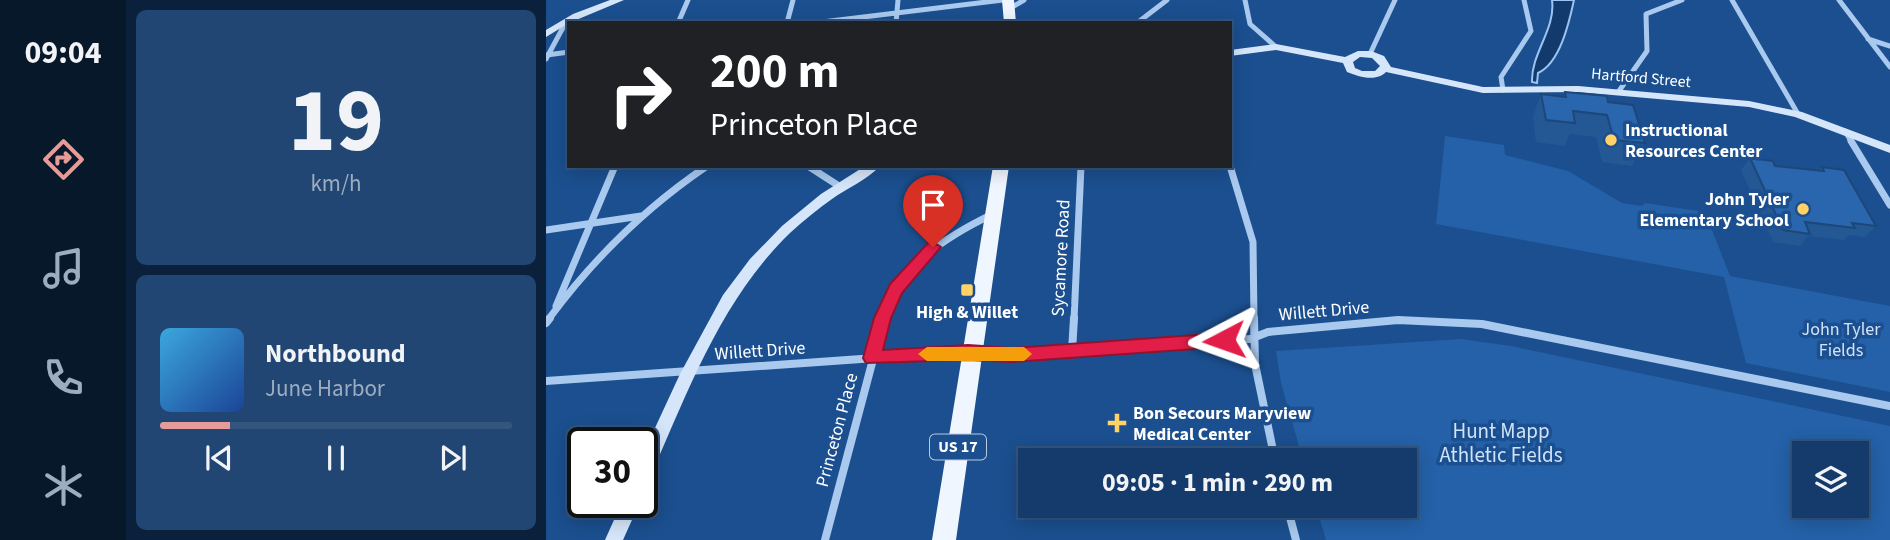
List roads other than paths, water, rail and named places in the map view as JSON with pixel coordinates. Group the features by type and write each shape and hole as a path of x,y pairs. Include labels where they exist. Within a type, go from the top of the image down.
{"main road":[{"name":"US 17","path":"944,540 1001,168"}],"street":[{"path":"568,21 619,0"},
{"path":"679,21 688,0"},
{"path":"788,21 793,0"},
{"path":"896,21 898,0"},
{"path":"831,21 897,13 1007,8 1024,0"},
{"path":"1141,21 1167,0"},
{"path":"1245,0 1250,24 1276,47"},
{"path":"1385,69 1383,60 1370,54 1395,0"},
{"path":"1503,90 1501,77 1531,31 1524,0"},
{"path":"1619,91 1647,51 1646,14 1682,0"},
{"path":"1732,0 1798,114"},
{"path":"1839,0 1890,67"},
{"path":"546,34 566,22"},
{"path":"547,56 566,22"},
{"path":"1868,39 1890,46"},
{"name":"Hartford Street","path":"1232,52 1276,47 1347,61 1358,54 1370,54"},
{"path":"547,56 567,52"},
{"name":"Hartford Street","path":"1347,61 1352,70 1361,75 1373,75 1385,69 1472,89 1619,91 1749,104 1798,114 1890,149"},
{"path":"1845,131 1890,205"},
{"path":"553,313 614,168"},
{"path":"546,323 642,215 704,168"},
{"path":"811,168 839,186"},
{"path":"658,441 714,320 746,269 790,224 839,186 870,168"},
{"name":"Sycamore Road","path":"1072,351 1081,168"},
{"path":"1231,168 1253,242 1255,364 1272,448"},
{"name":"Princeton Place","path":"825,540 887,305 906,274 950,236 993,213"},
{"path":"546,230 642,215"},
{"name":"Willett Drive","path":"546,380 872,358 973,353 995,356 1072,351 1254,337 1268,331 1398,320 1482,324 1890,406"},
{"path":"614,540 624,518"},
{"path":"1290,518 1296,540"}],"place":[{"name":"Instructional Resources Center","path":"1611,140"},
{"name":"John Tyler Elementary School","path":"1803,209"},
{"name":"High & Willet","path":"967,290"},
{"name":"Bon Secours Maryview Medical Center","path":"1117,423"}],"park label":[{"name":"John Tyler Fields","path":"1841,339"},
{"name":"Hunt Mapp Athletic Fields","path":"1501,443"}]}
